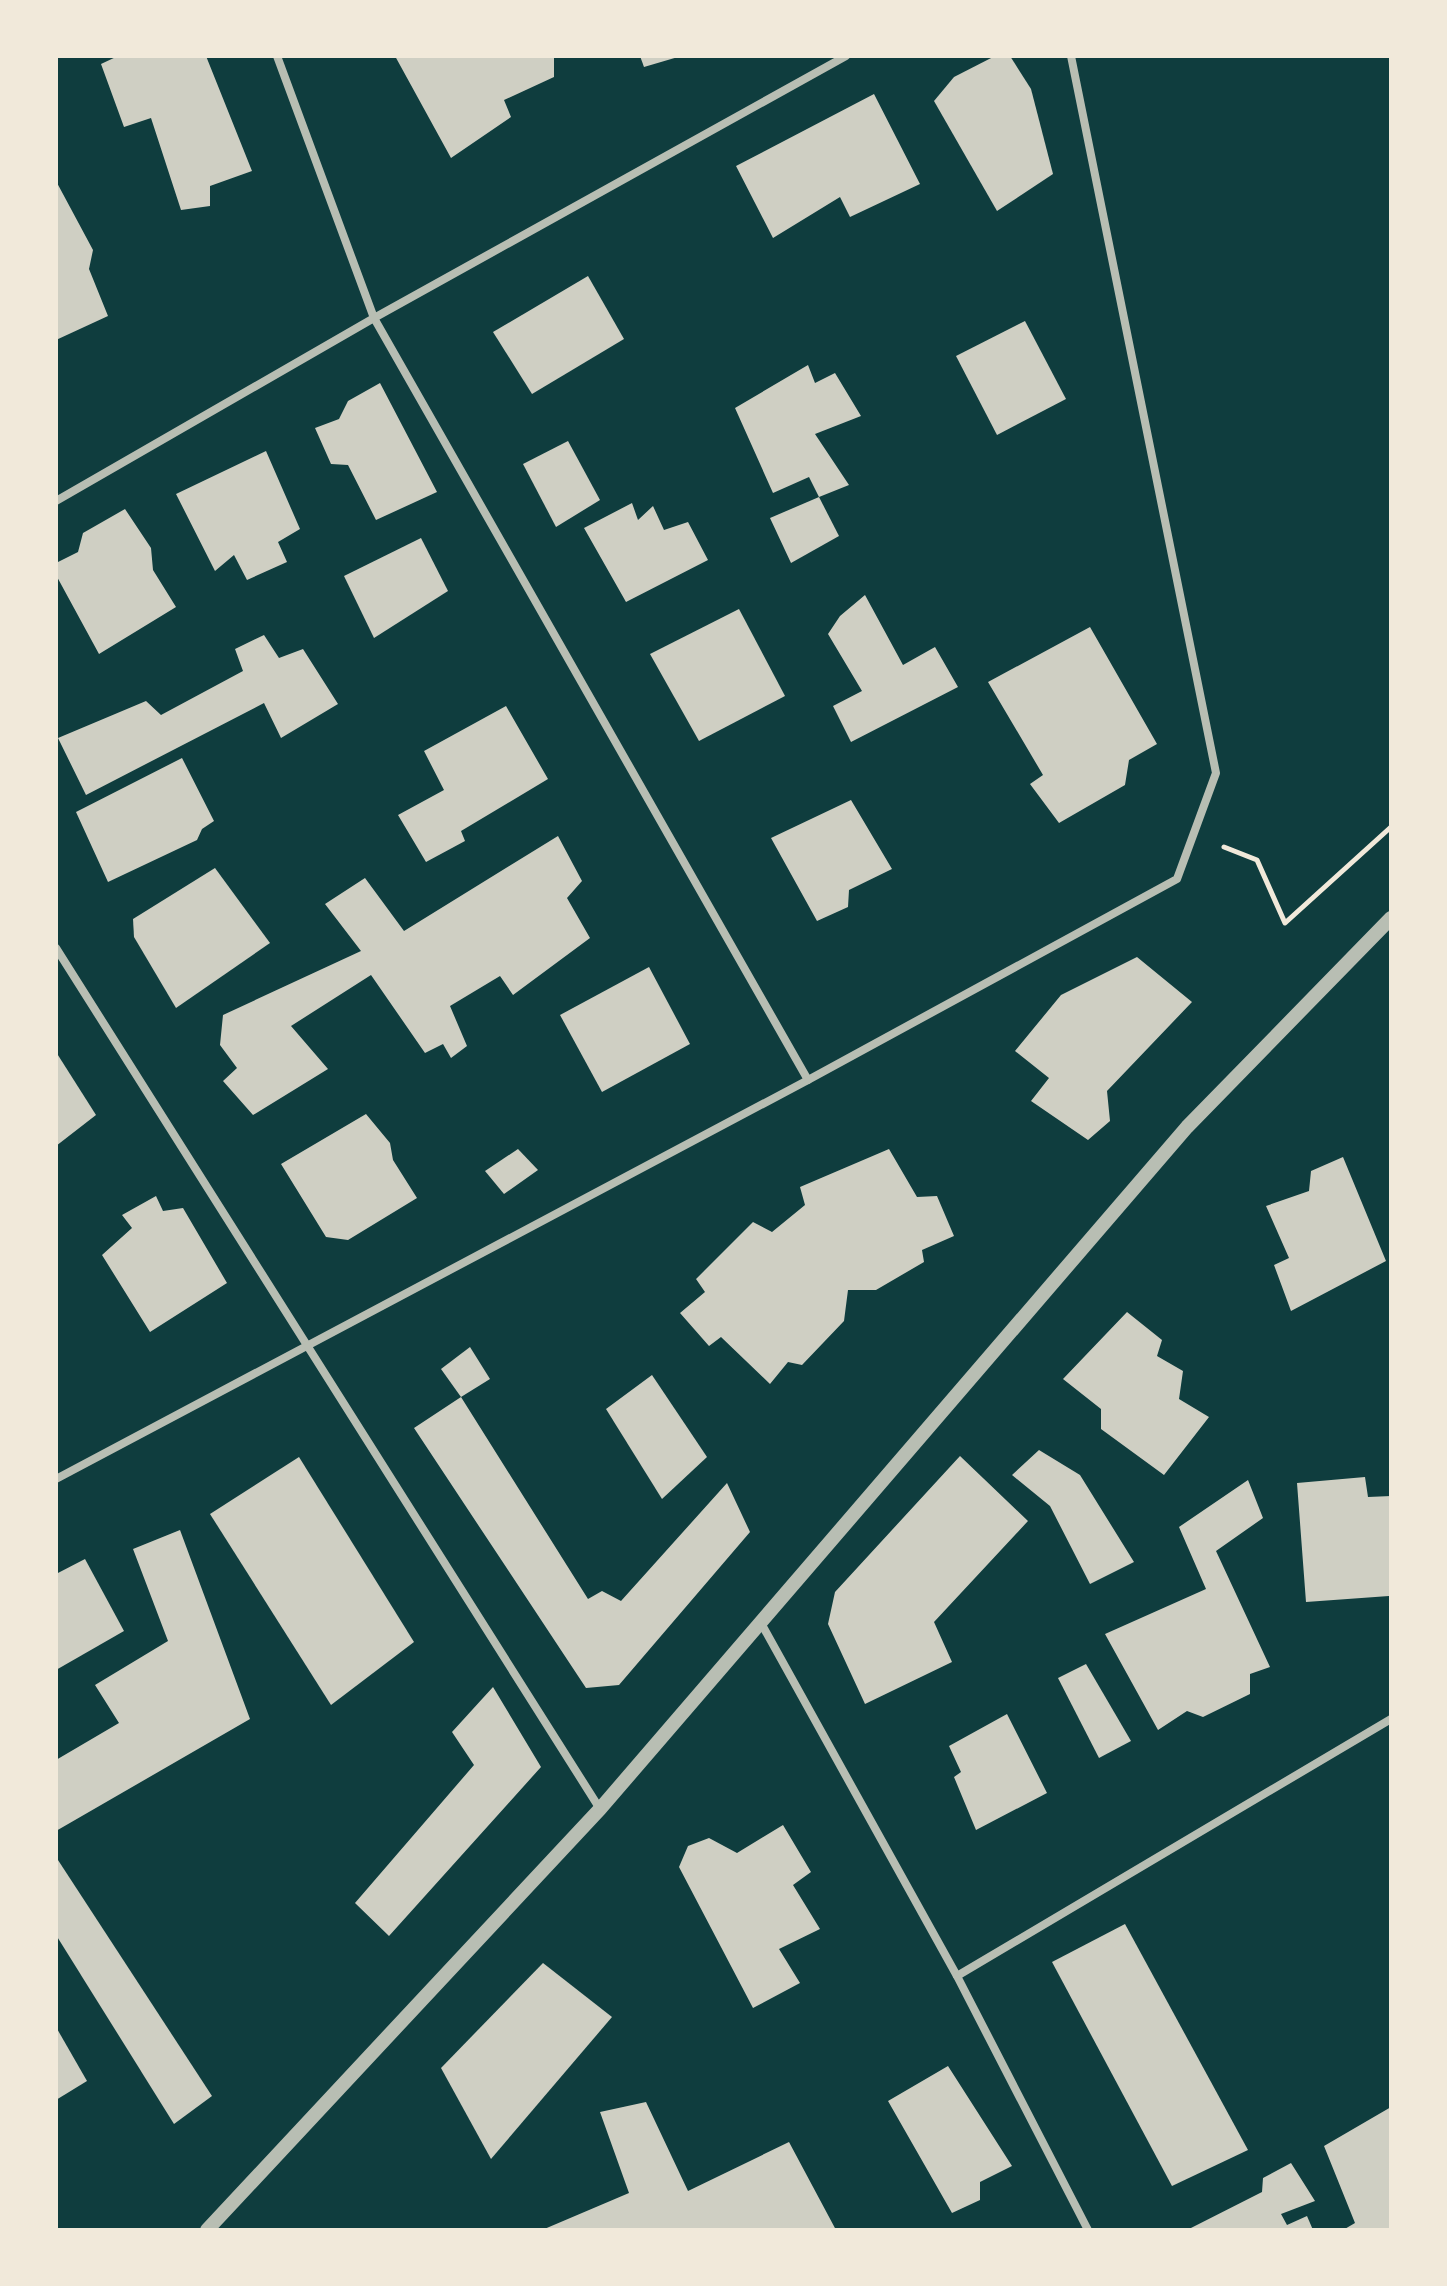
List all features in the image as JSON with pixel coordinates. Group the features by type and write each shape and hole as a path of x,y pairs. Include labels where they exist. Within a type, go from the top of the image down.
{"street":[{"path":"277,56 374,318 808,1080"},
{"path":"56,501 374,318 844,56"},
{"path":"56,1479 808,1080 1177,879 1216,773 1071,56"},
{"path":"207,2230 600,1809 1187,1127 1391,918"},
{"path":"56,948 600,1809"},
{"path":"761,1623 957,1976 1088,2230"},
{"path":"957,1976 1391,1719"}],"path":[{"path":"1193,835 1257,860 1285,923 1391,827"}],"building":[{"path":"118,56 206,56 252,171 210,186 210,206 181,210 151,118 124,127 101,64"},
{"path":"395,56 554,56 554,77 504,100 511,117 451,158"},
{"path":"640,56 678,56 678,57 644,67"},
{"path":"995,56 1010,56 1031,89 1053,174 997,211 934,101 954,77"},
{"path":"874,94 920,184 850,217 840,197 773,238 736,166"},
{"path":"56,181 93,250 89,269 108,316 56,340"},
{"path":"588,276 624,339 532,394 493,332"},
{"path":"1025,321 1066,399 997,435 956,356"},
{"path":"808,365 815,383 835,373 861,416 815,434 849,485 819,497 809,477 773,493 735,408"},
{"path":"380,383 437,492 376,520 348,465 331,464 315,428 339,419 348,401"},
{"path":"568,441 600,500 556,527 523,464"},
{"path":"266,451 300,529 278,542 287,562 247,580 234,555 215,571 176,494"},
{"path":"819,497 839,536 791,563 770,518"},
{"path":"632,503 638,520 653,506 664,530 688,522 708,560 626,602 584,528"},
{"path":"125,509 151,548 153,570 176,607 99,654 56,575 56,563 78,552 83,533"},
{"path":"421,538 448,591 374,638 344,576"},
{"path":"865,595 903,665 935,647 958,687 851,742 833,706 862,691 828,634 840,616"},
{"path":"739,609 785,696 699,741 650,654"},
{"path":"1090,627 1157,744 1129,760 1125,785 1059,823 1030,784 1043,775 988,682"},
{"path":"264,635 279,658 303,649 338,704 281,738 264,703 86,795 58,738 146,701 161,715 243,671 235,649"},
{"path":"506,706 548,779 461,831 465,841 426,862 398,815 444,790 424,751"},
{"path":"182,758 214,821 202,829 197,840 108,882 76,812"},
{"path":"851,800 892,869 849,890 848,907 817,921 771,838"},
{"path":"558,836 582,881 567,898 590,938 513,995 500,976 450,1006 467,1046 451,1058 443,1044 425,1053 371,975 291,1026 328,1069 253,1115 223,1081 237,1068 220,1045 223,1015 361,951 325,904 365,878 404,931"},
{"path":"215,868 270,943 176,1008 134,937 133,919"},
{"path":"1137,957 1192,1002 1107,1091 1110,1121 1088,1140 1031,1101 1049,1078 1015,1051 1061,995"},
{"path":"649,967 690,1044 602,1092 560,1015"},
{"path":"56,1052 96,1115 56,1146"},
{"path":"366,1114 390,1143 393,1160 417,1198 348,1240 326,1237 281,1164"},
{"path":"518,1149 538,1170 504,1194 485,1171"},
{"path":"889,1149 917,1197 937,1196 954,1236 922,1250 924,1262 876,1290 848,1290 844,1321 802,1365 788,1362 770,1384 721,1337 709,1346 680,1313 705,1292 696,1279 753,1222 772,1232 805,1205 800,1187"},
{"path":"1343,1157 1386,1261 1291,1311 1274,1265 1289,1258 1266,1206 1309,1191 1311,1171"},
{"path":"156,1196 163,1211 183,1208 227,1283 150,1332 102,1255 132,1228 122,1215"},
{"path":"1127,1312 1162,1340 1157,1356 1183,1371 1179,1399 1209,1417 1164,1475 1101,1429 1101,1409 1063,1379"},
{"path":"470,1347 490,1379 461,1397 441,1369"},
{"path":"652,1375 707,1457 662,1499 606,1409"},
{"path":"461,1397 588,1599 602,1591 621,1601 727,1483 750,1532 619,1685 586,1688 414,1428"},
{"path":"1039,1450 1080,1475 1134,1562 1090,1584 1050,1506 1012,1475"},
{"path":"960,1456 1028,1521 934,1622 952,1662 865,1704 828,1624 835,1592"},
{"path":"299,1457 414,1642 331,1705 210,1514"},
{"path":"1365,1477 1368,1497 1391,1496 1389,1596 1306,1602 1297,1483"},
{"path":"1248,1480 1263,1518 1216,1551 1270,1667 1250,1674 1250,1694 1203,1717 1187,1711 1158,1730 1105,1634 1206,1589 1179,1527"},
{"path":"180,1530 250,1719 56,1831 56,1760 119,1723 95,1685 168,1641 133,1549"},
{"path":"85,1559 124,1631 56,1670 56,1574"},
{"path":"1086,1664 1131,1741 1099,1758 1058,1678"},
{"path":"493,1687 541,1767 389,1936 355,1903 474,1765 452,1732"},
{"path":"1007,1714 1047,1793 976,1830 954,1777 961,1772 949,1746"},
{"path":"783,1825 811,1872 793,1885 820,1929 779,1949 800,1983 753,2008 679,1867 688,1846 709,1838 737,1853"},
{"path":"56,1857 212,2096 174,2124 56,1935"},
{"path":"1125,1924 1248,2150 1172,2186 1052,1962"},
{"path":"543,1963 612,2017 491,2159 441,2068"},
{"path":"56,2027 87,2081 56,2100"},
{"path":"948,2066 1012,2166 980,2182 980,2200 952,2213 888,2101"},
{"path":"646,2102 688,2191 789,2142 836,2230 542,2230 629,2193 600,2112"},
{"path":"1391,2107 1391,2230 1343,2230 1355,2223 1324,2146"},
{"path":"1291,2163 1315,2201 1281,2214 1287,2225 1307,2216 1313,2230 1187,2230 1262,2192 1263,2178"}]}
